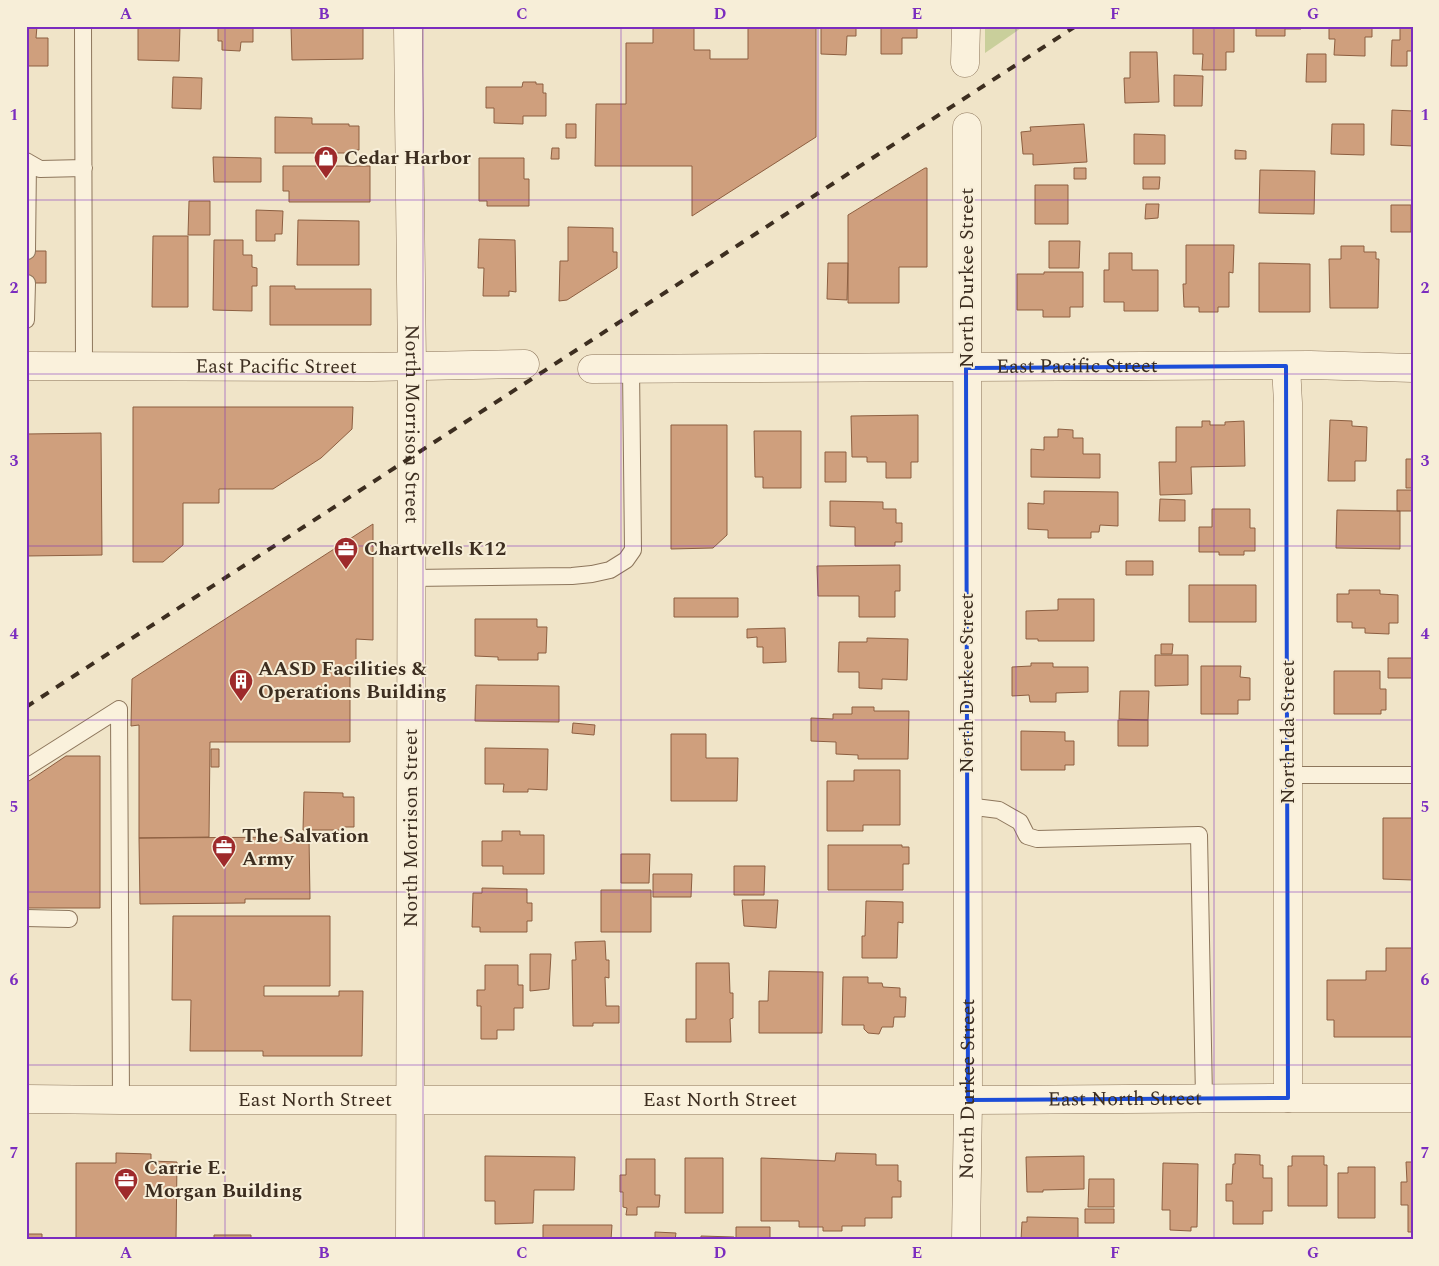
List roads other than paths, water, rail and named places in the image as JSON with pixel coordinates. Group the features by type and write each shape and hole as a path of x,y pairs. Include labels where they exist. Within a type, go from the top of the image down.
{"street":[{"name":"North Morrison Street","path":"408,26 412,366 410,1240"},
{"path":"965,63 966,26"},
{"name":"North Durkee Street","path":"966,1240 968,1100 967,127"},
{"name":"East Pacific Street","path":"26,366 412,366 525,364"},
{"name":"East Pacific Street","path":"592,369 1286,366 1413,368"},
{"name":"North Ida Street","path":"1286,366 1288,402 1288,1098"},
{"name":"East North Street","path":"26,1099 968,1100 1413,1098"}],"lane":[{"path":"83,26 84,366"},
{"path":"27,161 40,169 84,168"},
{"path":"27,161 27,252"},
{"path":"26,320 27,283"},
{"path":"412,578 572,576 610,570 626,560 633,550 631,368"},
{"path":"26,768 119,709 121,1100"},
{"path":"1288,775 1413,775"},
{"path":"967,806 999,810 1020,822 1027,836 1038,839 1199,835 1204,1098"},
{"path":"26,918 69,919"}],"railway":[{"path":"26,707 1076,26"}],"place":[{"name":"Cedar Harbor","path":"326,179"},
{"name":"Chartwells K12","path":"346,570"},
{"name":"AASD Facilities & Operations Building","path":"241,702"},
{"name":"The Salvation Army","path":"224,868"},
{"name":"Carrie E. Morgan Building","path":"126,1201"}]}
